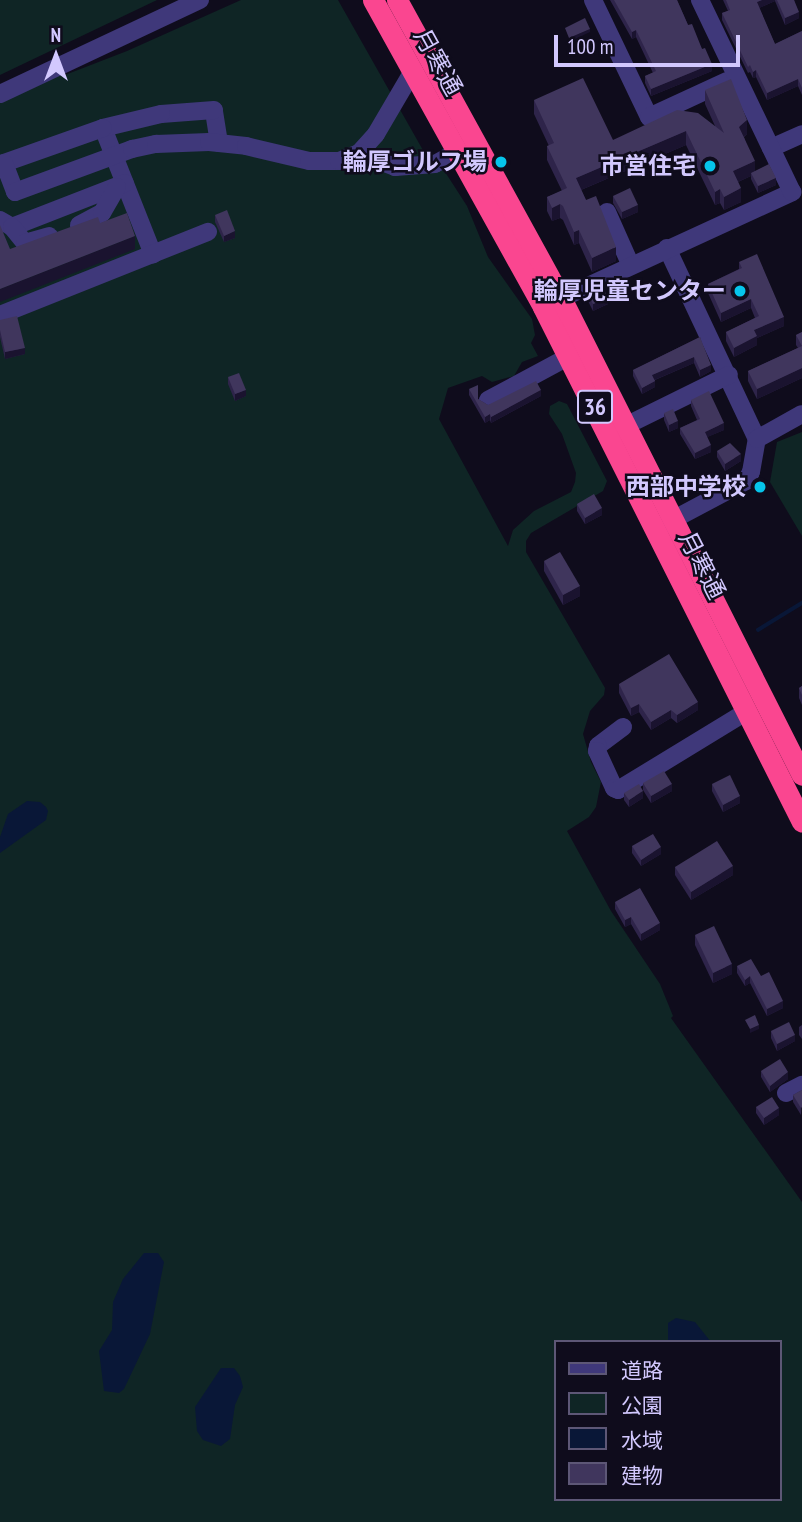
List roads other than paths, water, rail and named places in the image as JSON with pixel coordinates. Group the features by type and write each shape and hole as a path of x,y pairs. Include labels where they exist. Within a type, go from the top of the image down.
{"highway":[{"name":"月寒通","path":"373,0 457,152 552,303 568,357 617,430"},
{"name":"月寒通","path":"397,0 664,524 802,775"},
{"name":"月寒通","path":"664,524 746,712 802,822"}],"street":[{"path":"0,94 200,0"},
{"path":"593,0 649,117 737,77"},
{"path":"552,303 792,192 700,0"},
{"path":"219,143 214,110 140,117 4,163 8,195 114,156 156,144 219,143 324,162 339,161 359,153 386,119 413,71"},
{"path":"103,128 121,185 153,254"},
{"path":"771,148 802,134"},
{"path":"359,153 395,167 435,164 457,152"},
{"path":"3,223 121,185"},
{"path":"607,212 631,266"},
{"path":"0,315 208,232"},
{"path":"664,524 746,481 751,472 757,439 667,248"},
{"path":"488,400 568,357"},
{"path":"617,430 729,375"},
{"path":"757,439 802,414"},
{"path":"623,727 598,746 597,751 614,788 618,790 746,712"},
{"path":"786,1093 802,1084"}],"water":[{"path":"27,801 40,802 46,807 46,820 0,853 0,837 8,814"},
{"path":"144,1253 158,1253 164,1262 150,1334 124,1389 119,1393 104,1391 99,1351 112,1330 113,1302 123,1279"},
{"path":"676,1318 695,1322 709,1340 668,1340 668,1323"},
{"path":"221,1368 234,1368 243,1387 235,1405 230,1439 221,1446 203,1440 197,1431 195,1407"}],"waterway":[{"path":"758,630 802,603"}],"place":[{"name":"輪厚ゴルフ場","path":"501,162"},
{"name":"市営住宅","path":"710,166"},
{"name":"輪厚児童センター","path":"740,291"},
{"name":"西部中学校","path":"760,487"}]}
